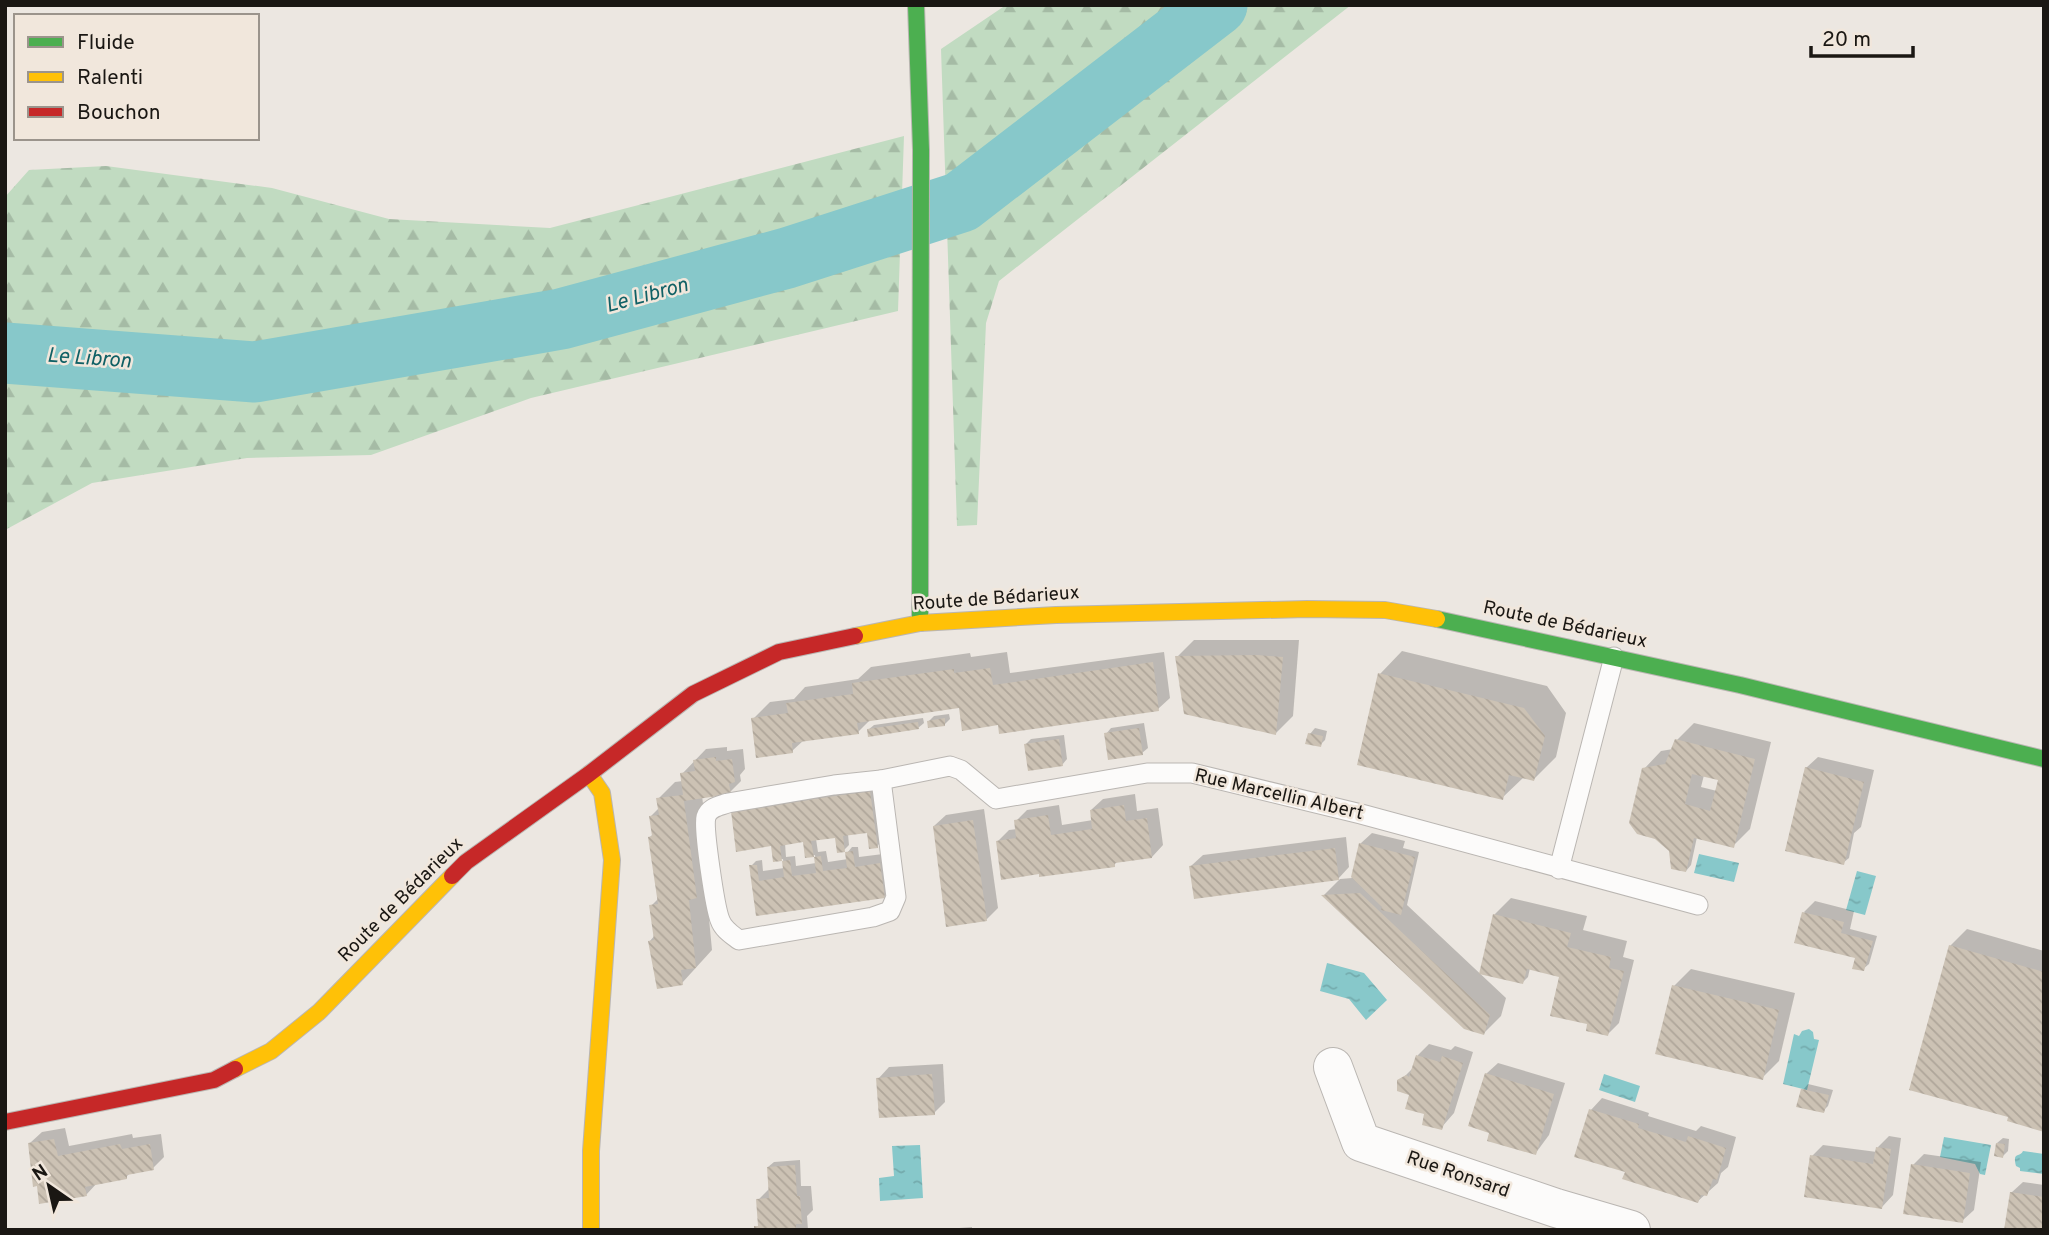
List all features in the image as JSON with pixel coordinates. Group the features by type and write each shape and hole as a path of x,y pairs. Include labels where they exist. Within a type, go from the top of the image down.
{"street":[{"path":"916,5 921,150 920,623"},
{"name":"Route de Bédarieux","path":"5,1122 214,1080 271,1051 319,1012 466,862 589,774 693,694 779,652 920,623 1056,615 1307,609 1385,610 1481,627 1740,685 2044,759"},
{"path":"589,774 602,793 612,860 592,1151 591,1230"},
{"name":"Rue Ronsard","path":"1333,1067 1361,1142 1556,1208 1631,1230"}],"lane":[{"path":"1559,869 1614,657"},
{"name":"Rue Marcellin Albert","path":"881,780 897,898 890,911 738,940 724,929 719,920 711,882 706,817 712,808 728,803 881,780 950,766 961,770 996,799 1147,773 1192,772 1362,814 1698,905"}],"green space":[{"path":"1006,5 1351,5 999,281 986,323 977,525 957,526 941,49"},
{"path":"904,136 898,311 531,398 371,455 247,458 92,483 5,530 5,197 29,170 106,166 272,188 389,219 550,228"}],"water":[{"path":"1699,854 1739,863 1734,882 1694,873"},
{"path":"1857,871 1876,876 1865,915 1846,910"},
{"path":"1327,963 1364,973 1387,1000 1366,1020 1349,999 1320,991"},
{"path":"1809,1029 1813,1032 1814,1039 1819,1040 1807,1090 1783,1084 1794,1034 1799,1036 1802,1031"},
{"path":"1604,1074 1640,1086 1635,1102 1599,1090"},
{"path":"1944,1137 1991,1145 1985,1175 1980,1174 1975,1164 1940,1157"},
{"path":"920,1145 923,1198 880,1201 879,1178 894,1176 892,1146"},
{"path":"2023,1151 2044,1154 2044,1174 2020,1171 2015,1158"}],"building":[{"path":"1175,656 1283,657 1276,735 1184,714"},
{"path":"1153,662 1159,711 999,734 998,725 962,731 959,708 857,723 859,734 792,743 793,753 756,758 751,718 788,713 786,703 853,694 852,683 954,669 954,673 990,668 993,685"},
{"path":"1378,673 1524,708 1545,736 1534,781 1509,775 1503,800 1357,765"},
{"path":"945,718 945,726 928,728 927,721"},
{"path":"918,722 919,729 868,737 867,729"},
{"path":"1139,728 1143,755 1108,760 1104,733"},
{"path":"1308,733 1323,736 1321,747 1305,744"},
{"path":"1059,739 1063,766 1028,771 1024,744"},
{"path":"1675,739 1755,759 1734,848 1694,838 1686,872 1671,869 1669,851 1655,839 1637,834 1629,823 1642,768 1665,764","holes":["1692,774 1718,780 1710,811 1685,804"]},
{"path":"716,757 716,761 732,759 735,782 729,784 731,794 684,801 697,898 689,900 696,968 681,970 683,985 657,989 648,941 654,940 649,905 658,904 648,837 652,836 649,816 659,815 656,798 683,795 680,773 695,771 693,760"},
{"path":"1805,767 1864,782 1844,865 1785,851"},
{"path":"870,791 878,848 869,849 867,833 843,836 845,852 837,853 835,838 811,841 814,857 805,858 803,842 780,846 782,861 773,862 771,846 736,852 731,811"},
{"path":"1124,805 1126,821 1147,818 1152,858 1115,863 1115,867 1001,880 996,841 1016,838 1014,820 1048,815 1051,835 1092,829 1090,810"},
{"path":"973,820 987,921 946,927 933,826"},
{"path":"1359,843 1415,857 1401,915 1381,910 1382,907 1351,877"},
{"path":"1335,848 1339,880 1194,899 1189,866"},
{"path":"853,851 855,867 880,863 885,898 756,916 749,865 757,865 759,881 784,877 782,861 790,860 792,876 816,873 814,857 821,856 823,871 847,868 845,852"},
{"path":"1360,893 1490,1015 1484,1035 1464,1029 1321,895"},
{"path":"1802,912 1844,922 1841,933 1873,941 1864,971 1852,969 1855,958 1794,943"},
{"path":"1493,914 1571,933 1567,947 1611,957 1609,968 1624,971 1608,1036 1586,1031 1587,1024 1550,1016 1559,977 1527,969 1523,984 1479,974"},
{"path":"1949,945 2044,972 2044,1132 2007,1121 2008,1117 1909,1090"},
{"path":"1672,985 1779,1010 1763,1080 1655,1054"},
{"path":"1416,1055 1440,1062 1442,1056 1463,1063 1442,1130 1422,1125 1424,1114 1405,1109 1409,1095 1397,1091 1397,1080 1406,1075 1409,1077"},
{"path":"1485,1073 1554,1094 1536,1155 1487,1141 1489,1133 1468,1126"},
{"path":"932,1074 935,1115 879,1118 876,1078"},
{"path":"1801,1089 1829,1095 1824,1113 1796,1107"},
{"path":"1589,1109 1639,1124 1638,1128 1686,1142 1688,1136 1726,1148 1717,1180 1713,1179 1707,1196 1701,1195 1698,1203 1622,1179 1625,1172 1574,1157"},
{"path":"54,1139 58,1156 120,1144 122,1149 150,1144 154,1170 127,1175 127,1179 85,1187 87,1196 39,1204 37,1186 33,1187 28,1143"},
{"path":"1996,1143 2005,1144 2003,1158 1994,1156"},
{"path":"1876,1147 1891,1149 1882,1209 1804,1197 1810,1155 1873,1164"},
{"path":"1911,1164 1970,1173 1963,1223 1903,1214"},
{"path":"795,1165 802,1224 796,1224 796,1230 754,1230 754,1226 758,1226 756,1199 769,1198 767,1167"},
{"path":"2010,1192 2044,1197 2044,1230 2004,1230"}],"waterway":[{"name":"Le Libron","path":"5,353 255,372 561,319 787,258 961,202 1217,5"}],"traffic: fast":[{"path":"916,5 921,150 920,623"},
{"path":"1437,619 1740,685 2044,759"}],"traffic: slow":[{"path":"855,636 920,623 1056,615 1307,609 1385,610 1437,619"},
{"path":"589,774 602,793 612,860 591,1151 591,1230"},
{"path":"235,1069 271,1051 319,1012 452,876"}],"traffic: jam":[{"path":"452,876 466,862 589,774 693,694 779,652 855,636"},
{"path":"5,1122 214,1080 235,1069"}]}
